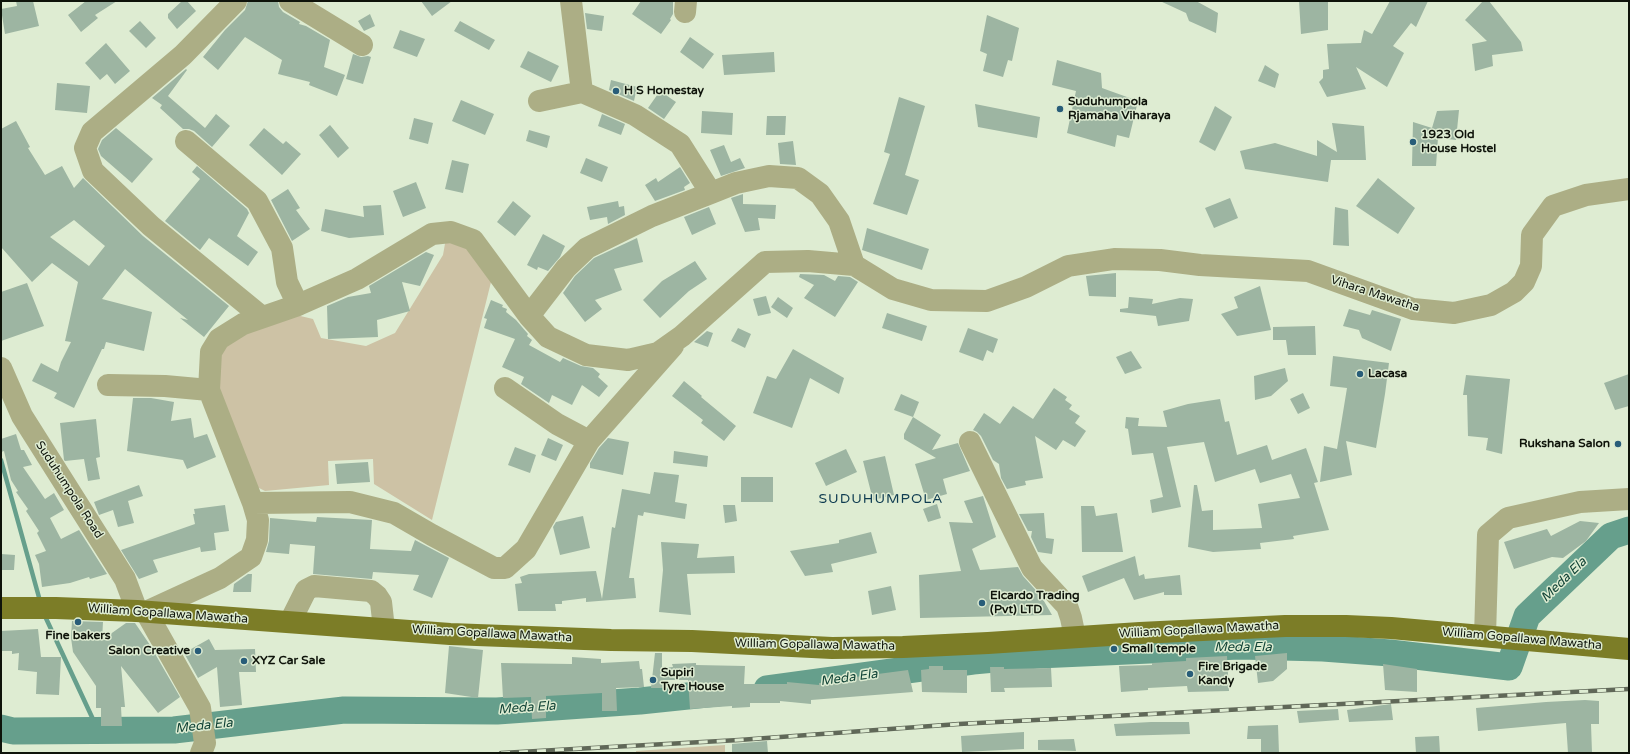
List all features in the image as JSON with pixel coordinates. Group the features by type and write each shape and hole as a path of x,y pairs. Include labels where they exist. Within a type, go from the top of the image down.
{"main road":[{"name":"William Gopallawa Mawatha","path":"1,608 141,611 504,636 692,641 832,648 903,647 1220,628 1285,626 1384,628 1629,649"}],"street":[{"path":"236,1 183,54 92,132 85,148 93,171 151,226 262,317"},
{"path":"290,1 362,45"},
{"path":"571,1 582,92"},
{"path":"540,102 582,92 635,115 680,144 711,193"},
{"path":"186,141 257,201 282,248 287,282 298,305"},
{"path":"141,611 220,578 251,557 257,540 258,520 253,503 209,390 211,352 219,339 243,324 298,305 357,279 432,234 451,232 473,240 529,316 548,337 586,355 628,360 658,353 682,336 765,262 808,261 854,265 839,221 820,194 798,178 769,176 736,183 652,216 588,248 566,268 529,316"},
{"name":"Vihara Mawatha","path":"854,265 893,289 931,300 987,301 1026,287 1068,266 1114,259 1160,260 1200,265 1308,271 1412,309 1454,313 1491,305 1514,292 1524,282 1531,266 1532,235 1553,206 1586,195 1629,189"},
{"path":"253,503 350,502 394,512 432,535 494,568 505,568 526,549 589,441 659,364 682,336"},
{"name":"Suduhumpola Road","path":"1,368 22,416 125,579 141,611 200,708 202,714 203,748"},
{"path":"108,385 165,386 209,390"},
{"path":"505,388 557,424 589,441"},
{"path":"970,442 1032,568 1066,606 1071,618 1075,637"},
{"path":"1491,637 1488,535 1508,518 1580,502 1629,499"},
{"path":"290,622 306,590 314,586 371,591 381,602 384,628"}],"shaded area":[{"path":"446,238 478,250 492,278 432,520 374,484 373,459 328,461 329,485 265,491 255,486 212,373 228,334 292,314 313,319 321,338 366,346 395,333 443,255"},
{"path":"725,745 725,753 636,753 636,751"}],"building":[{"path":"16,1 33,1 39,26 5,34 1,9 17,6"},
{"path":"86,1 117,1 95,15 98,18 81,32 68,15"},
{"path":"182,1 187,1 196,11 177,29 168,18 168,14"},
{"path":"248,1 278,1 279,7 283,12 300,22 299,24 306,26 330,40 324,67 345,75 337,96 309,85 310,82 278,74 282,60 245,37 218,70 203,57 225,30 245,10"},
{"path":"421,1 452,1 432,16"},
{"path":"641,1 673,1 673,14 670,19 671,20 661,34 632,14"},
{"path":"1160,1 1196,1 1218,13 1216,33 1189,21 1186,13"},
{"path":"1299,1 1328,2 1328,30 1301,34"},
{"path":"1390,1 1428,1 1416,27 1411,23 1393,46 1404,53 1387,87 1356,67 1366,89 1327,97 1319,82 1323,78 1323,70 1329,69 1327,44 1361,43 1364,30 1372,34"},
{"path":"1483,1 1489,1 1521,42 1523,51 1492,55 1493,66 1475,71 1472,44 1487,41 1465,20"},
{"path":"585,13 604,16 602,31 587,29"},
{"path":"370,14 375,26 364,31 358,21"},
{"path":"987,15 1019,28 1012,61 1008,60 1003,77 983,71 987,54 980,51"},
{"path":"140,21 156,38 146,48 129,31"},
{"path":"460,21 495,40 489,50 454,31"},
{"path":"400,30 425,39 417,57 393,48"},
{"path":"690,37 714,54 703,69 680,52"},
{"path":"106,43 130,71 115,84 107,74 100,80 85,63"},
{"path":"528,51 559,66 551,82 520,67"},
{"path":"774,52 775,72 724,75 722,55"},
{"path":"353,54 361,57 371,57 363,84 346,79"},
{"path":"1057,60 1101,73 1102,88 1138,101 1129,138 1117,135 1115,147 1067,133 1076,91 1052,85"},
{"path":"1265,65 1279,74 1275,88 1258,81"},
{"path":"186,69 187,70 168,96 205,128 216,114 230,126 212,147 194,131 183,129 160,108 162,105 152,98"},
{"path":"611,80 637,87 634,101 609,90"},
{"path":"57,83 90,86 87,113 55,110"},
{"path":"660,91 676,102 664,119 648,108"},
{"path":"899,97 925,106 905,175 919,180 907,215 873,204 890,154 884,152"},
{"path":"461,100 494,114 485,135 452,121"},
{"path":"975,104 1040,117 1037,138 978,127"},
{"path":"1215,106 1232,117 1215,151 1199,142"},
{"path":"1459,110 1456,140 1438,138 1436,166 1412,166 1413,122 1432,128 1437,111"},
{"path":"702,111 733,113 732,135 701,133"},
{"path":"602,114 625,124 621,135 598,126"},
{"path":"767,116 786,116 785,135 766,135"},
{"path":"414,118 433,123 428,144 409,139"},
{"path":"16,121 30,147 28,148 45,175 62,166 74,188 83,178 143,236 229,306 204,337 180,318 188,320 125,269 102,299 152,312 144,351 106,342 104,349 102,349 74,408 54,398 57,393 32,381 41,363 58,372 61,362 71,342 65,341 78,282 52,263 32,282 1,247 1,129","holes":["74,220 105,246 89,266 50,237"]},
{"path":"1332,123 1364,126 1366,160 1331,160 1328,182 1245,169 1240,151 1275,143 1317,156 1317,140 1337,152"},
{"path":"330,125 349,148 338,158 319,135"},
{"path":"116,128 153,159 132,183 101,156 98,149 102,140"},
{"path":"264,128 283,144 286,141 301,154 282,175 249,145"},
{"path":"529,130 550,136 547,148 526,141"},
{"path":"793,141 796,165 780,164 778,143"},
{"path":"724,145 731,162 740,158 745,168 721,176 710,150"},
{"path":"586,158 608,167 602,182 580,173"},
{"path":"452,160 469,164 463,193 445,189"},
{"path":"197,166 247,209 249,213 237,236 258,252 248,266 209,238 200,250 165,221 200,179 192,172"},
{"path":"680,167 690,183 684,187 685,190 655,201 645,185 656,178 658,182"},
{"path":"1378,178 1415,208 1398,234 1356,206"},
{"path":"416,182 426,208 403,217 393,191"},
{"path":"288,189 300,208 296,210 310,229 292,241 271,200"},
{"path":"743,194 743,204 776,205 775,219 758,218 760,230 745,232 731,198"},
{"path":"1230,198 1238,218 1214,228 1205,208"},
{"path":"513,201 531,216 515,236 497,222"},
{"path":"618,201 619,207 624,206 625,215 608,224 607,217 590,220 587,207"},
{"path":"381,205 384,235 349,238 321,231 325,209 364,217 363,206"},
{"path":"709,207 716,224 692,235 684,217"},
{"path":"1335,207 1348,210 1349,246 1333,245"},
{"path":"867,228 929,249 922,270 862,250"},
{"path":"543,234 565,246 560,257 548,271 538,267 537,270 527,265"},
{"path":"637,238 643,262 614,269 622,290 595,300 602,309 585,322 563,293 575,276 594,258"},
{"path":"426,252 434,255 420,286 402,282 410,311 377,320 378,337 328,339 327,306 348,297 371,293 369,286"},
{"path":"695,261 707,279 689,291 660,318 643,300 662,281"},
{"path":"1116,273 1116,297 1089,296 1086,276"},
{"path":"800,274 824,275 835,281 838,276 850,277 858,282 835,317 804,298 814,285 799,277"},
{"path":"27,283 44,326 1,341 1,292"},
{"path":"1260,286 1271,330 1237,336 1221,314 1238,308 1234,297"},
{"path":"766,296 771,313 758,316 753,299"},
{"path":"778,297 793,308 787,318 771,307"},
{"path":"1129,297 1153,299 1152,304 1180,298 1193,299 1189,321 1158,326 1156,316 1120,312 1120,309 1128,308"},
{"path":"491,300 503,305 502,307 507,309 506,312 516,320 528,334 527,336 532,340 529,345 560,362 563,358 581,366 593,368 600,374 598,377 608,386 599,397 582,385 572,405 552,395 549,403 521,384 524,377 502,367 515,339 484,328 487,319 484,318"},
{"path":"1349,309 1370,315 1372,310 1401,319 1391,351 1362,338 1359,330 1343,326"},
{"path":"887,313 927,326 922,341 882,328"},
{"path":"1315,326 1316,355 1288,355 1286,340 1273,340 1273,327"},
{"path":"738,328 751,334 745,348 731,341"},
{"path":"968,328 998,339 993,353 987,350 983,361 959,352"},
{"path":"707,331 713,333 708,347 694,342"},
{"path":"793,349 844,378 839,394 810,378 792,428 753,413 767,376 776,379"},
{"path":"1131,351 1142,368 1125,374 1116,357"},
{"path":"1333,356 1389,363 1376,448 1346,441 1352,475 1320,482 1324,446 1337,449 1347,388 1330,386"},
{"path":"1285,368 1288,381 1271,396 1255,400 1254,376"},
{"path":"1629,374 1629,406 1615,410 1604,383"},
{"path":"1466,375 1510,379 1502,454 1486,450 1488,438 1468,436 1467,395 1463,395"},
{"path":"684,381 736,426 724,441 701,423 703,420 672,396"},
{"path":"1054,388 1067,397 1065,400 1072,405 1069,409 1080,416 1075,423 1086,431 1075,447 1063,440 1056,450 1035,436 1043,478 1025,481 1026,485 1007,489 1001,478 999,464 993,460 981,436 973,430 984,413 1000,424 1013,406 1033,419"},
{"path":"1303,393 1310,408 1298,414 1290,399"},
{"path":"901,394 919,402 913,417 894,410"},
{"path":"133,398 151,398 174,402 171,421 191,418 194,438 207,434 216,457 187,469 183,460 127,451"},
{"path":"1220,399 1225,422 1229,421 1237,455 1267,445 1272,460 1306,448 1318,482 1314,483 1329,530 1293,536 1294,539 1260,543 1261,549 1213,552 1188,547 1194,485 1197,485 1202,511 1213,510 1213,530 1262,528 1258,504 1300,498 1291,474 1260,483 1255,469 1215,482 1204,442 1167,447 1181,507 1152,513 1150,500 1163,497 1153,453 1132,455 1128,429 1125,428 1126,417 1139,418 1138,426 1167,427 1163,411 1188,404"},
{"path":"913,417 941,435 932,450 958,443 970,471 943,479 947,494 926,500 915,464 936,458 904,439 904,434"},
{"path":"96,419 100,457 96,458 100,479 88,481 84,459 64,460 60,423"},
{"path":"16,434 21,450 24,450 32,465 23,467 45,499 54,493 64,510 50,518 61,539 79,530 107,574 90,579 89,577 70,583 42,587 39,564 35,555 46,551 37,533 39,531 26,511 28,509 16,492 18,491 11,480 4,451 1,452 1,439"},
{"path":"548,438 563,445 556,461 541,455"},
{"path":"608,438 629,442 623,475 590,468 590,463 599,448"},
{"path":"515,447 536,455 530,473 508,465"},
{"path":"846,449 857,472 826,486 815,463"},
{"path":"674,451 708,456 707,467 673,463"},
{"path":"885,456 894,495 873,500 863,461"},
{"path":"368,462 370,482 337,484 335,464"},
{"path":"654,472 679,475 675,502 687,504 685,519 644,512 643,516 638,515 629,578 634,578 636,598 586,602 586,598 562,601 562,604 555,604 556,611 518,611 515,584 522,583 520,577 529,574 596,571 602,599 612,527 615,528 622,489 650,494"},
{"path":"741,477 773,477 773,502 741,502"},
{"path":"139,485 143,496 128,501 134,523 118,527 113,510 99,515 94,502"},
{"name":"Elcardo Trading (Pvt) LTD","path":"983,496 996,537 972,549 980,570 1018,567 1023,576 1041,596 1052,615 920,618 919,575 961,571 949,522 973,523 964,501"},
{"path":"937,504 941,518 928,522 923,509"},
{"path":"225,505 229,531 214,533 216,550 201,552 200,547 153,560 158,572 139,579 121,550 195,524 193,514 195,514 194,509"},
{"path":"723,505 735,505 737,521 725,523"},
{"path":"1081,506 1094,506 1096,516 1117,513 1123,552 1082,552"},
{"path":"1044,513 1046,538 1054,539 1052,554 1038,552 1031,537 1032,531 1028,531 1019,514"},
{"path":"583,516 590,548 560,555 553,527 556,522"},
{"path":"317,517 372,520 370,549 411,551 415,540 449,558 432,598 413,590 419,575 373,572 372,579 313,574 315,546 290,544 289,554 266,552 269,541 270,518 316,522"},
{"path":"1580,521 1599,523 1586,541 1563,558 1552,557 1514,569 1504,542 1547,529 1551,536"},
{"path":"871,532 877,553 831,564 833,572 805,576 790,551 839,543 839,540"},
{"path":"661,542 699,544 697,558 734,556 735,573 687,574 691,615 659,612 663,570"},
{"path":"1,554 15,555 14,570 1,570"},
{"path":"1135,556 1139,576 1144,574 1145,579 1180,575 1182,595 1164,595 1164,592 1134,600 1124,578 1088,592 1082,576"},
{"path":"248,574 252,574 251,592 233,592 234,584"},
{"path":"891,586 896,610 872,615 868,591"},
{"path":"72,621 103,622 102,640 126,623 135,623 150,645 180,697 158,713 121,666 125,707 121,707 122,726 101,726 101,708 96,708 96,686 73,652 71,638"},
{"path":"38,629 41,657 61,657 59,695 36,694 37,672 18,670 19,653 12,654 12,651 1,651 1,631"},
{"path":"209,639 215,650 255,649 256,672 239,672 242,705 220,707 217,667 198,678 184,653"},
{"path":"449,646 483,650 478,698 445,693"},
{"path":"655,653 662,653 662,668 673,667 672,664 696,663 696,665 745,666 744,684 787,684 787,682 819,685 819,683 855,680 855,677 908,670 913,692 811,700 811,704 780,701 780,703 750,703 750,707 732,708 732,706 690,709 688,680 663,680 664,688 651,688"},
{"path":"1287,653 1287,669 1273,681 1258,683 1255,656"},
{"path":"1227,656 1229,691 1188,692 1187,686 1148,688 1148,690 1121,692 1119,666 1152,665 1152,663 1186,661 1186,658"},
{"path":"572,657 601,659 601,663 639,661 640,669 642,669 644,687 616,688 617,711 602,711 602,693 546,696 546,718 532,719 531,697 503,698 501,663 572,664"},
{"path":"1383,664 1417,669 1417,692 1385,690"},
{"path":"929,666 943,666 943,670 967,670 967,693 922,692 921,670 929,669"},
{"path":"990,667 1004,667 1004,669 1051,668 1052,687 1004,688 1005,692 991,692"},
{"path":"1585,700 1599,701 1599,724 1591,724 1592,753 1568,753 1566,723 1478,731 1476,708"},
{"path":"1391,704 1393,720 1349,722 1347,710"},
{"path":"1338,709 1339,720 1299,723 1297,711"},
{"path":"1189,722 1190,734 1116,736 1114,724"},
{"path":"1278,725 1279,753 1261,753 1261,739 1247,739 1248,726"},
{"path":"1024,732 1024,749 962,752 961,736"},
{"path":"1439,736 1440,753 1416,753 1415,737"},
{"path":"1074,739 1076,751 1038,750 1038,740"},
{"path":"767,741 768,753 732,753 732,744"}],"waterway":[{"path":"1,460 40,601"},
{"name":"Meda Ela","path":"767,689 973,661 1038,655 1239,646 1323,648 1390,653 1509,667 1527,616 1611,536 1629,530"},
{"path":"44,614 98,730"},
{"name":"Meda Ela","path":"1,728 13,731 174,730 344,710 497,711 640,701 726,692"}],"railway":[{"path":"501,753 739,740 959,724 1629,689"}],"place":[{"name":"H S Homestay","path":"616,91"},
{"name":"Suduhumpola Rjamaha Viharaya","path":"1060,109"},
{"name":"1923 Old House Hostel","path":"1413,142"},
{"name":"Lacasa","path":"1360,374"},
{"name":"Rukshana Salon","path":"1618,444"},
{"name":"Elcardo Trading (Pvt) LTD","path":"982,603"},
{"name":"Fine bakers","path":"78,622"},
{"name":"Small temple","path":"1114,649"},
{"name":"Salon Creative","path":"198,651"},
{"name":"XYZ Car Sale","path":"244,661"},
{"name":"Fire Brigade Kandy","path":"1190,674"},
{"name":"Supiri Tyre House","path":"653,680"}],"district":[{"name":"SUDUHUMPOLA","path":"881,499"}]}
